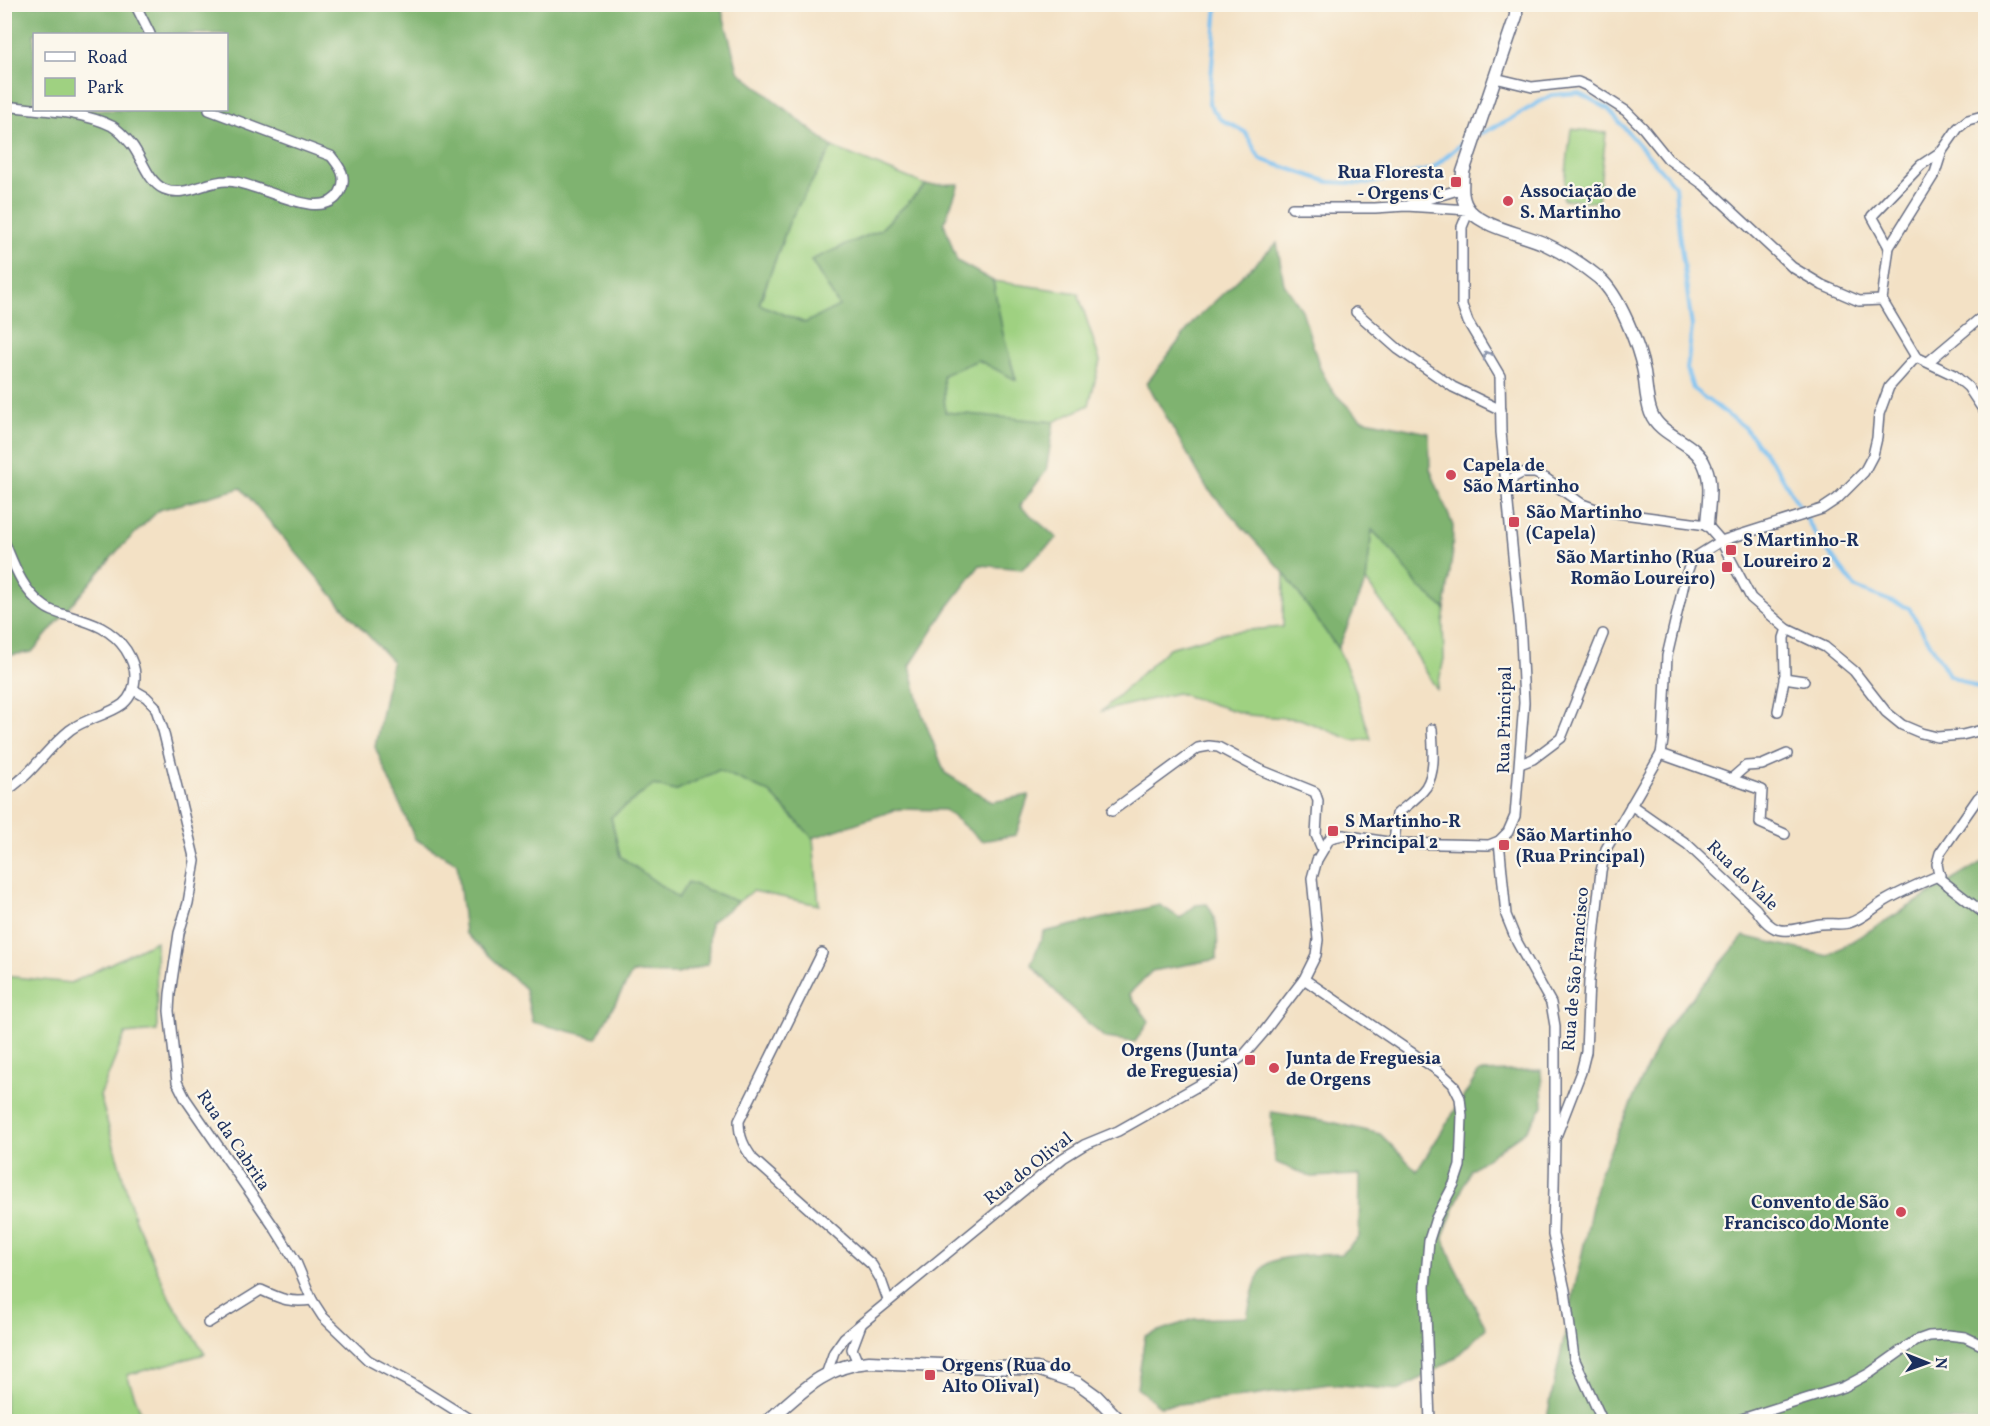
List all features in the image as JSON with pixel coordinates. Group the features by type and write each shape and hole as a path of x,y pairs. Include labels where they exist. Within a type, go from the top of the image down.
{"street":[{"path":"135,4 150,33"},
{"path":"1516,4 1516,16 1463,172 1461,189 1463,200 1469,210 1480,219 1545,244 1575,261 1600,279 1614,295 1625,317 1644,369 1651,413 1658,424 1700,455 1705,465 1709,478 1707,525"},
{"path":"1495,78 1532,87 1578,82 1587,86 1626,111 1668,159 1704,185 1792,267 1822,285 1859,301 1882,300"},
{"path":"4,106 33,110"},
{"path":"41,111 92,118 115,127 132,145 157,185 166,190 180,191 225,180 243,183 310,206 328,204 338,196 344,184 342,170 331,156 212,111"},
{"path":"1986,115 1968,120 1958,128 1942,151 1935,173 1889,247 1882,300 1916,357 1954,375 1968,387 1986,414"},
{"path":"1889,247 1872,216 1921,165 1942,151"},
{"path":"1406,206 1461,189"},
{"path":"1292,208 1406,206 1469,210"},
{"name":"Rua Principal","path":"1469,210 1462,227 1462,305 1468,322 1500,376 1506,492 1521,638 1524,703 1514,823 1498,841"},
{"path":"1356,312 1398,349 1453,387 1501,410"},
{"path":"1928,362 1978,320 1986,317"},
{"path":"1721,541 1822,509 1837,499 1864,472 1873,455 1879,414 1889,387 1916,357"},
{"path":"1506,492 1515,477 1522,473 1535,473 1582,504 1601,511 1707,525 1721,541 1751,598 1787,629 1825,647 1854,671 1886,712 1902,725 1937,737 1962,735 1986,729"},
{"path":"4,541 18,577 26,588 44,606 55,612 92,622 107,630 121,642 131,657 136,673 134,690 124,704 96,719 82,722 69,731 42,756 26,778 4,792"},
{"name":"Rua de São Francisco","path":"1603,1422 1574,1358 1565,1290 1553,1235 1555,1139 1581,1072 1586,1052 1589,981 1600,871 1605,849 1661,754 1667,656 1686,575 1692,559 1721,541"},
{"path":"1778,711 1786,662 1784,638 1787,629"},
{"path":"1520,764 1533,759 1560,738 1603,634"},
{"path":"1784,678 1804,681"},
{"name":"Rua da Cabrita","path":"134,690 155,706 195,861 188,903 179,933 170,994 169,1011 177,1082 185,1098 296,1262 312,1300 323,1317 368,1360 413,1384 474,1422"},
{"path":"1395,843 1397,814 1425,788 1430,778 1433,760 1432,729"},
{"path":"1112,811 1198,748 1218,747 1263,771 1316,792 1318,801 1316,835 1322,849"},
{"path":"1731,779 1746,766 1762,765 1787,753"},
{"path":"1661,754 1762,790 1760,823 1785,834"},
{"path":"1986,791 1978,798 1940,853 1937,864 1940,879 1986,915"},
{"name":"Rua do Vale","path":"1631,805 1687,844 1756,909 1764,921 1779,930 1788,932 1819,924 1848,923 1862,917 1885,901 1940,875"},
{"path":"1322,849 1330,838 1343,835 1395,843 1489,845 1498,841 1506,915 1517,942 1551,1003 1555,1026 1555,1139"},
{"name":"Rua do Olival","path":"827,1372 834,1352 844,1338 1063,1158 1084,1144 1118,1131 1219,1074 1242,1057 1304,979 1316,955 1318,940 1312,878 1322,849"},
{"path":"822,953 739,1121 739,1133 753,1160 872,1265 881,1280 888,1300"},
{"path":"1304,979 1440,1071 1453,1084 1460,1098 1462,1116 1460,1166 1454,1184 1436,1218 1429,1240 1425,1287 1430,1422"},
{"path":"208,1323 261,1290 294,1302 312,1300"},
{"name":"Rua do Olival","path":"858,1363 852,1349 864,1320"},
{"path":"1732,1422 1738,1418 1844,1387 1870,1373 1915,1341 1929,1336 1965,1337 1986,1347"},
{"path":"767,1422 827,1372 858,1363 1036,1369 1078,1383 1096,1396 1121,1422"}],"green space":[{"path":"4,5 728,5 722,11 738,71 832,147 790,220 759,304 805,323 839,306 811,260 880,230 926,185 959,184 944,223 957,261 993,281 1003,334 1016,380 978,360 943,375 945,412 1054,422 1046,471 1020,506 1057,538 1022,569 980,565 947,608 910,666 921,711 945,773 992,802 1029,795 1016,835 982,841 945,810 898,809 813,838 770,793 719,770 675,791 653,785 611,817 620,856 678,898 688,882 738,902 710,923 708,964 678,974 632,973 596,1038 532,1022 525,989 465,933 457,863 415,839 375,747 392,661 351,617 241,488 159,510 118,550 32,652 5,656"},
{"path":"1571,129 1606,133 1598,202 1563,199"},
{"path":"832,147 926,185 880,230 811,260 840,306 805,323 759,305 790,220"},
{"path":"1277,243 1284,284 1302,310 1320,368 1333,392 1361,419 1429,433 1430,469 1453,526 1452,557 1445,609 1420,588 1395,554 1372,530 1366,581 1338,649 1284,573 1207,488 1147,383 1194,321"},
{"path":"993,281 1078,293 1100,361 1089,405 1054,422 945,413 943,375 978,360 1016,379 1003,334"},
{"path":"1372,530 1395,554 1420,588 1445,609 1444,659 1437,690 1400,628 1366,581"},
{"path":"1284,573 1338,649 1353,682 1371,739 1352,740 1300,719 1248,715 1177,693 1102,711 1169,648 1226,632 1283,627"},
{"path":"719,770 770,793 813,838 819,905 753,891 738,902 688,883 678,898 620,856 611,817 654,785 675,791"},
{"path":"1982,862 1986,866 1985,1421 1546,1422 1599,1174 1664,1031 1744,936 1828,956"},
{"path":"1207,904 1216,923 1217,959 1152,971 1129,994 1149,1021 1135,1042 1105,1038 1068,1005 1031,964 1044,932 1160,905 1180,918 1196,905"},
{"path":"156,941 157,1031 125,1034 100,1096 134,1217 170,1299 205,1354 127,1375 144,1421 5,1421 5,976 71,983"},
{"path":"1541,1070 1543,1106 1527,1130 1470,1170 1443,1236 1455,1267 1486,1328 1454,1359 1400,1390 1329,1384 1252,1396 1160,1406 1137,1388 1145,1336 1194,1319 1247,1317 1256,1282 1267,1264 1281,1258 1341,1254 1359,1237 1360,1175 1311,1177 1275,1162 1271,1112 1327,1121 1380,1134 1417,1171 1479,1072"}],"waterway":[{"path":"1217,4 1209,104 1220,119 1245,132 1260,159 1329,182 1367,184 1432,169 1471,138"},
{"path":"1480,134 1551,95 1579,93 1608,109 1675,186 1692,327 1687,369 1693,389 1745,428 1778,470 1816,535 1856,588 1909,608 1949,675 1986,692"}],"place":[{"name":"Rua Floresta - Orgens C","path":"1456,182"},
{"name":"Associação de S. Martinho","path":"1508,201"},
{"name":"Capela de São Martinho","path":"1451,475"},
{"name":"São Martinho (Capela)","path":"1514,522"},
{"name":"S Martinho-R Loureiro 2","path":"1731,550"},
{"name":"São Martinho (Rua Romão Loureiro)","path":"1727,567"},
{"name":"S Martinho-R Principal 2","path":"1333,831"},
{"name":"São Martinho (Rua Principal)","path":"1504,845"},
{"name":"Orgens (Junta de Freguesia)","path":"1250,1060"},
{"name":"Junta de Freguesia de Orgens","path":"1274,1068"},
{"name":"Convento de São Francisco do Monte","path":"1901,1212"},
{"name":"Orgens (Rua do Alto Olival)","path":"930,1375"}]}
